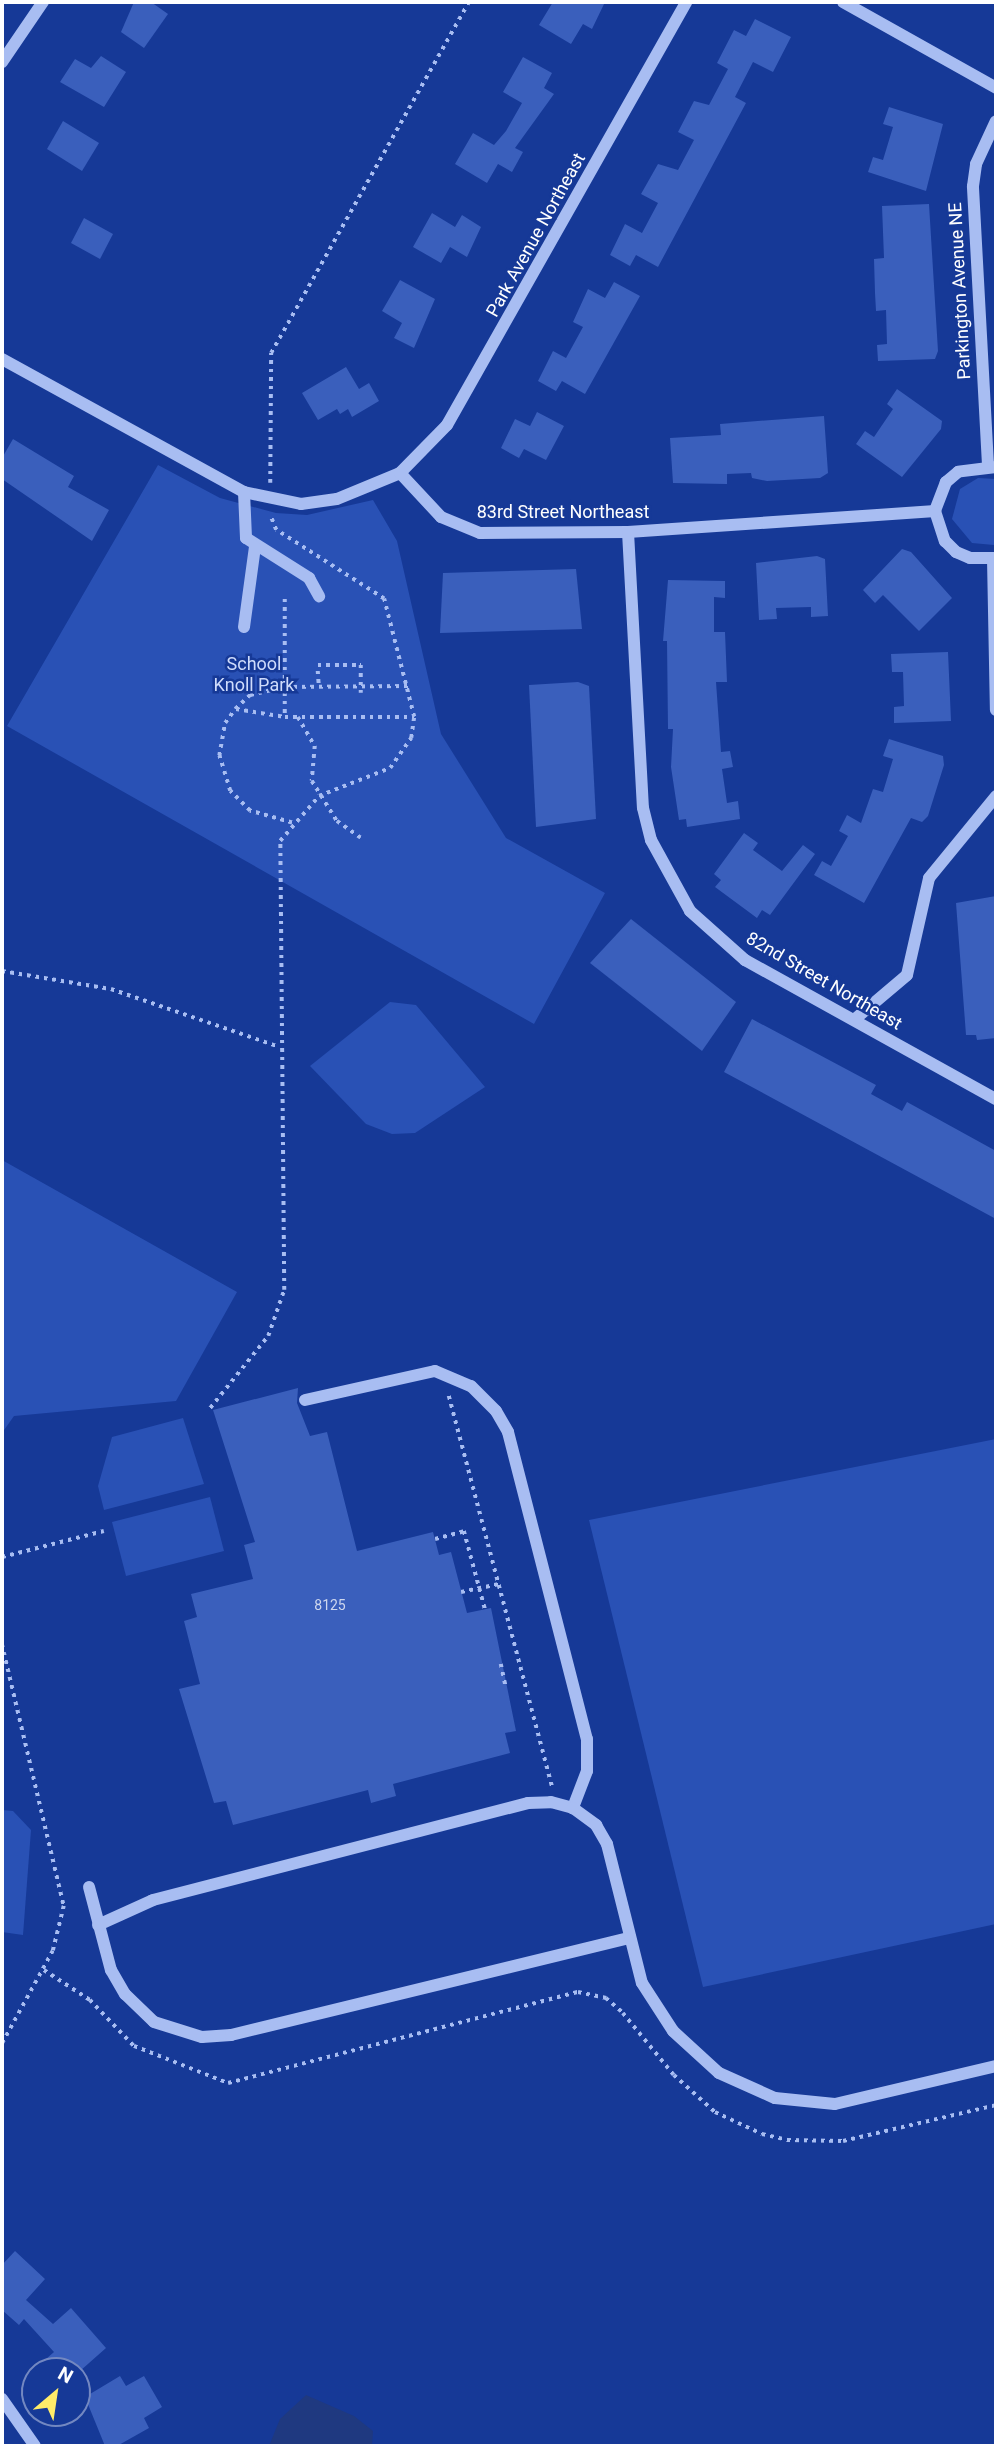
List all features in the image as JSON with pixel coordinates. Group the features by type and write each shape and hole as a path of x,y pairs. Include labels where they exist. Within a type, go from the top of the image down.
{"street":[{"path":"2,62 43,2"},
{"name":"Park Avenue Northeast","path":"400,472 447,425 686,2"},
{"path":"843,2 996,88"},
{"name":"Parkington Avenue NE","path":"992,466 972,186 976,164 996,121"},
{"path":"2,359 244,492 301,504 337,499 400,472"},
{"path":"992,466 958,472 938,496 935,511 945,541 956,552 995,558 996,710"},
{"name":"83rd Street Northeast","path":"400,472 441,517 480,533 628,532 935,511"},
{"path":"244,492 243,525 255,547 310,578 319,596"},
{"name":"82nd Street Northeast","path":"628,532 639,774 657,853 690,911 745,960 996,1099"},
{"path":"244,627 255,547"},
{"path":"855,1019 907,975 923,897 938,862 996,801"},
{"path":"305,1400 416,1371 443,1373 484,1396 508,1432 587,1739 587,1771 573,1808"},
{"path":"98,1925 153,1900 527,1803 551,1802 573,1808 596,1825 607,1844 642,1983 674,2031 719,2073 775,2098 835,2104 996,2066"},
{"path":"89,1887 111,1970 136,2008 154,2022 202,2037 230,2035 629,1938"},
{"path":"2,2399 35,2446"}],"path":[{"path":"210,1408 268,1336 284,1290 276,866 280,841 292,823 319,796 390,768 411,738 414,717 409,686 397,660 392,614 384,599 276,530 270,498 271,353 469,2"},
{"path":"285,599 285,717"},
{"path":"318,665 361,665 361,693"},
{"path":"318,671 319,687"},
{"path":"292,823 250,811 230,792 219,755 225,723 235,709 250,695 285,687 409,686"},
{"path":"235,709 285,717 414,717"},
{"path":"298,717 315,746 311,772 319,796 337,821 361,838"},
{"path":"2,971 111,989 279,1047"},
{"path":"443,1373 553,1781 551,1802"},
{"path":"2,1557 104,1531"},
{"path":"435,1539 464,1531 485,1609"},
{"path":"461,1592 500,1584"},
{"path":"2,1644 64,1906 44,1970 2,2044"},
{"path":"501,1664 506,1686"},
{"path":"44,1970 90,2000 135,2046 228,2083 579,1992 606,1998 623,2013 674,2075 715,2112 762,2134 787,2140 843,2141 996,2105"}],"green space":[{"name":"School Knoll Park","path":"158,465 220,498 276,513 307,515 373,500 397,541 441,734 506,838 605,893 534,1024 7,726"},
{"path":"978,478 996,479 994,545 972,543 952,519 960,489"},
{"path":"390,1002 416,1005 485,1087 415,1133 392,1134 366,1124 310,1066"},
{"path":"2,1160 237,1292 176,1401 14,1416 2,1433"},
{"path":"183,1418 204,1484 104,1510 98,1486 112,1437"},
{"path":"996,1439 996,1924 703,1987 589,1520"},
{"path":"210,1497 224,1551 126,1576 112,1522"},
{"path":"2,1810 13,1811 31,1830 23,1935 2,1932"}],"shaded area":[{"path":"306,2395 354,2416 373,2431 372,2446 269,2446 280,2419"}],"building":[{"path":"134,2 151,2 168,14 144,48 121,32"},
{"path":"553,2 605,2 592,29 583,24 571,44 539,25"},
{"path":"755,19 791,37 773,72 753,62 735,97 746,103 658,267 636,255 630,266 610,255 625,224 642,233 658,203 641,194 658,164 678,170 694,140 678,132 694,101 709,105 728,69 717,63 734,30 746,36"},
{"path":"101,56 126,72 104,107 60,82 75,59 91,68"},
{"path":"523,57 552,73 544,88 554,94 515,148 523,152 512,172 498,164 487,183 455,164 473,133 494,145 506,131 522,103 503,92"},
{"path":"889,107 943,124 926,191 868,172 873,157 883,160 893,127 883,124"},
{"path":"63,121 99,143 82,171 47,149"},
{"path":"929,204 938,351 935,359 878,361 877,345 887,344 886,310 876,311 875,293 874,259 884,258 882,206"},
{"path":"432,213 455,227 462,215 481,227 467,257 450,247 441,263 413,247"},
{"path":"84,218 113,234 100,259 71,243"},
{"path":"400,280 435,299 414,348 394,338 402,323 382,311"},
{"path":"614,282 640,296 585,394 562,381 556,391 538,381 553,351 566,358 583,327 573,322 588,289 605,298"},
{"path":"346,367 359,389 369,383 379,401 352,417 348,409 340,414 337,409 318,420 302,393"},
{"path":"897,389 942,421 941,429 902,477 856,444 865,431 874,437 893,409 887,404"},
{"path":"537,412 564,426 546,460 524,449 519,458 501,448 515,419 530,426"},
{"path":"824,416 828,473 820,478 767,481 752,478 751,473 727,474 727,484 673,483 670,438 721,435 720,424"},
{"path":"13,439 74,476 68,487 109,510 92,541 2,479 2,458"},
{"path":"902,549 911,552 952,598 919,631 883,595 875,603 863,590"},
{"path":"817,556 825,559 828,616 811,617 811,607 776,608 777,619 759,620 756,563"},
{"path":"576,569 582,629 440,633 443,573"},
{"path":"668,580 725,581 725,598 714,597 714,632 725,632 727,682 716,682 721,752 730,751 733,767 722,769 727,803 738,801 740,819 687,827 686,819 679,820 671,767 673,729 668,729 667,641 663,641"},
{"path":"948,652 951,721 894,723 894,707 904,706 903,672 892,672 891,654"},
{"path":"578,682 589,686 596,819 536,827 529,685"},
{"path":"889,739 943,756 944,765 928,816 922,822 911,818 864,903 814,875 822,861 831,866 848,836 839,831 847,815 861,823 873,789 883,792 893,759 883,756"},
{"path":"744,833 758,843 753,850 782,871 803,845 815,854 770,915 762,910 757,918 715,887 721,880 714,874"},
{"path":"996,896 996,1038 977,1040 976,1035 966,1035 956,903"},
{"path":"631,919 736,1002 702,1051 590,963"},
{"path":"752,1019 876,1085 871,1094 902,1111 907,1102 996,1151 996,1219 724,1072"},
{"path":"298,1388 297,1403 310,1436 327,1432 357,1551 433,1532 439,1555 451,1552 467,1613 491,1608 516,1731 505,1733 510,1753 393,1784 396,1796 371,1803 368,1790 233,1825 226,1801 214,1803 179,1689 200,1684 184,1621 197,1617 191,1594 253,1579 244,1545 255,1542 213,1410"},
{"path":"15,2251 45,2279 26,2300 53,2324 71,2308 106,2348 91,2361 91,2357 48,2357 54,2352 24,2319 19,2325 2,2310 2,2265"},
{"path":"120,2376 126,2386 144,2376 162,2407 144,2418 149,2428 117,2446 105,2446 91,2412 91,2393"}]}
